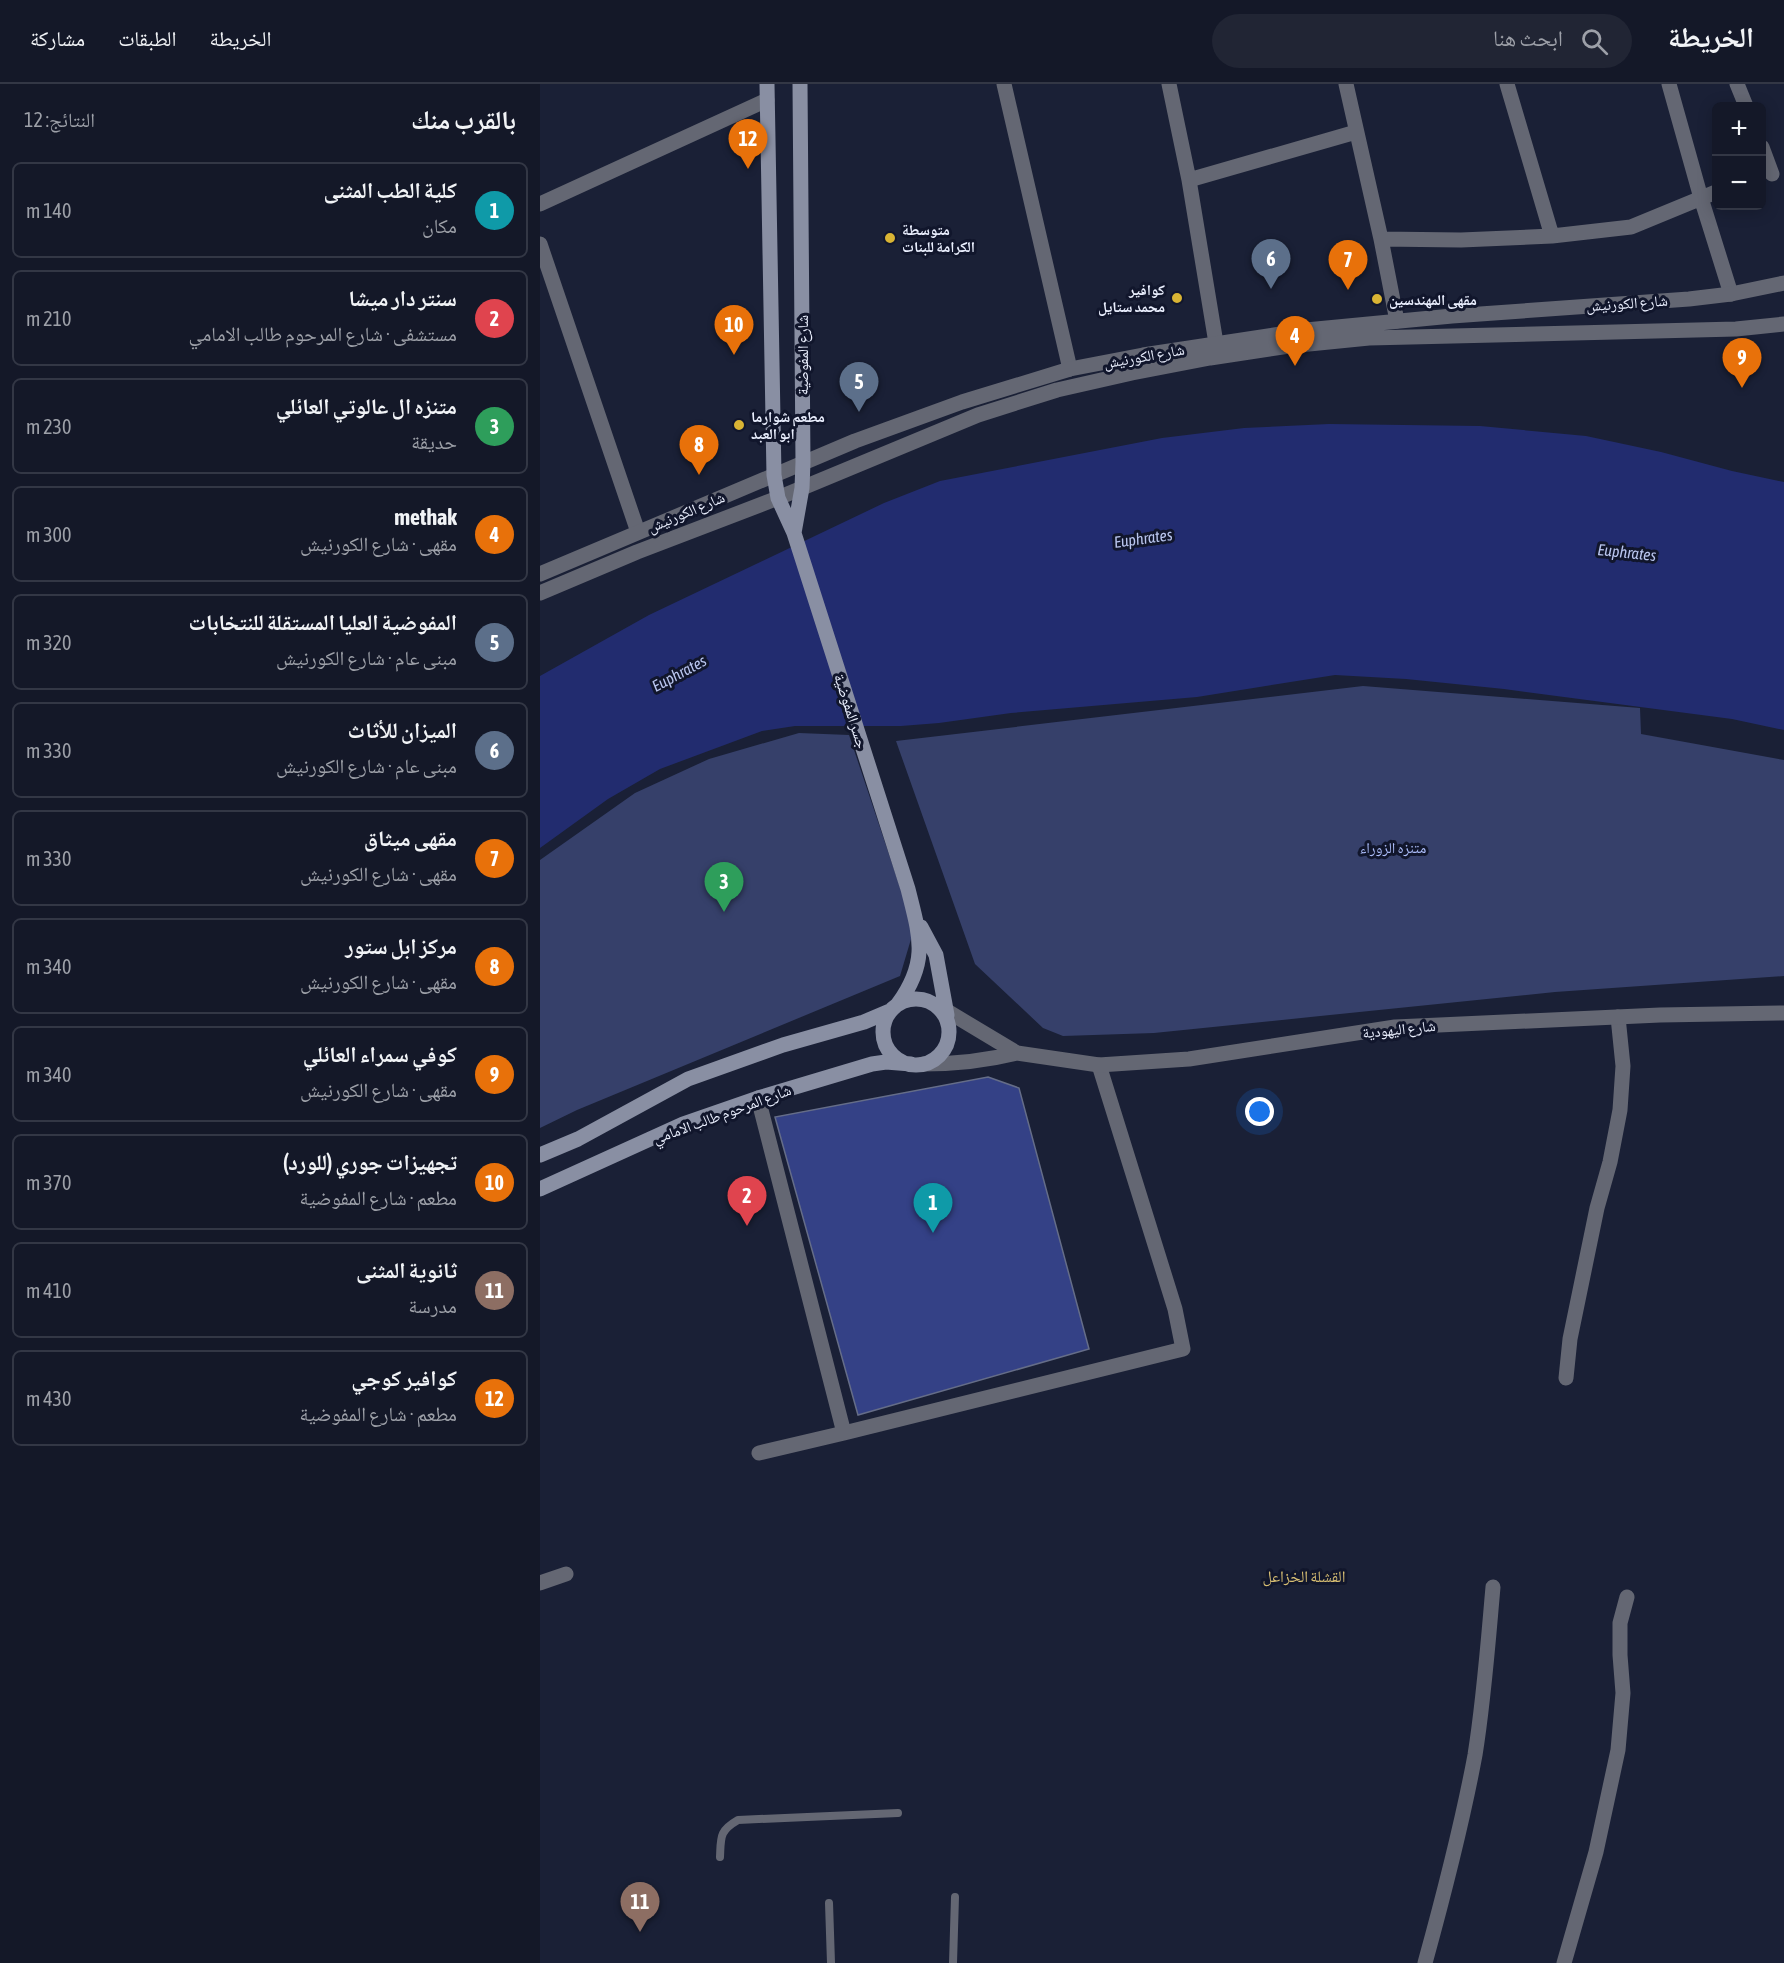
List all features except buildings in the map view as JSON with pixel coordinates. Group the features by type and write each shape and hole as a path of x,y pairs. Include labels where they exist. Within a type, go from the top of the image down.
{"main road":[{"name":"شارع المفوضية","path":"766,84 774,475 778,498 794,533"},
{"name":"شارع المفوضية","path":"794,533 802,488 803,462 800,84"},
{"name":"جسر المفوضية","path":"794,533 914,913"},
{"path":"914,913 936,955 944,1013 950,1034 941,1054 933,1061 917,1064 900,1061 891,1053 885,1044 883,1032 885,1021 911,983 919,960 920,943 914,913"},
{"path":"540,1155 579,1139 688,1079 783,1045 864,1022 907,999 927,1000 944,1013"},
{"name":"شارع المرحوم طالب الامامي","path":"540,1189 683,1124 758,1098 858,1067 886,1062 917,1064"}],"street":[{"path":"1004,84 1070,369"},
{"path":"1169,84 1189,180 1216,343"},
{"path":"1346,84 1397,321"},
{"path":"1507,84 1552,236"},
{"path":"1669,84 1731,294"},
{"path":"1737,84 1744,102"},
{"path":"540,204 767,100"},
{"path":"1189,180 1356,132"},
{"path":"1765,156 1773,174"},
{"path":"1381,239 1461,240 1552,236 1631,227 1712,194"},
{"path":"540,244 638,532"},
{"name":"شارع الكورنيش","path":"540,574 866,437 962,402 1070,369 1216,343 1397,321 1731,294 1784,284"},
{"path":"1548,310 1550,333"},
{"name":"شارع الكورنيش","path":"540,592 1003,406 1057,390 1132,373 1289,346 1369,338 1736,329 1784,324"},
{"path":"944,1013 1017,1053"},
{"name":"شارع اليهودية","path":"1017,1053 1098,1065 1188,1059 1395,1027 1618,1017 1784,1013"},
{"path":"1566,1378 1570,1339 1620,1110 1623,1066 1618,1017"},
{"path":"917,1064 954,1064 1017,1053"},
{"path":"759,1453 1183,1349 1175,1309 1098,1065"},
{"path":"758,1098 844,1433"},
{"path":"540,1583 566,1574"},
{"path":"1425,1963 1463,1812 1475,1754 1493,1587"},
{"path":"1563,1963 1596,1852 1618,1750 1623,1693 1620,1623 1627,1597"}],"lane":[{"path":"720,1857 721,1840 726,1827 738,1820 898,1813"},
{"path":"953,1963 955,1897"},
{"path":"829,1903 831,1963"}],"green space":[{"name":"متنزه الزوراء","path":"1363,686 1640,708 1641,734 1784,760 1784,976 1555,992 1154,1033 1063,1036 1043,1028 975,964 896,741"},
{"path":"799,733 849,735 914,929 900,976 577,1110 540,1128 540,860 635,793 709,759"}],"water":[{"name":"Euphrates","path":"1329,424 1480,426 1586,436 1784,482 1784,730 1732,719 1504,689 1406,679 1335,675 1197,697 1011,713 939,723 901,726 795,726 762,731 660,769 608,799 540,848 540,676 649,615 884,503 940,481 1162,438 1244,428"}],"place":[{"name":"كوافير كوجي","path":"748,169"},
{"name":"متوسطة الكرامة للبنات","path":"890,238"},
{"name":"الميزان للأثاث","path":"1271,289"},
{"name":"مقهى ميثاق","path":"1348,290"},
{"name":"كوافير محمد ستايل","path":"1177,298"},
{"name":"مقهى المهندسين","path":"1377,299"},
{"name":"تجهيزات جوري (للورد)","path":"734,355"},
{"name":"methak","path":"1295,366"},
{"name":"كوفي سمراء العائلي","path":"1742,388"},
{"name":"المفوضية العليا المستقلة للنتخابات","path":"859,412"},
{"name":"مطعم شوارما ابو العبد","path":"739,425"},
{"name":"مركز ابل ستور","path":"699,475"},
{"name":"متنزه ال عالوتي العائلي","path":"724,912"},
{"name":"سنتر دار ميشا","path":"747,1226"},
{"name":"كلية الطب المثنى","path":"933,1233"},
{"name":"ثانوية المثنى","path":"640,1932"}],"district":[{"name":"القشلة الخزاعل","path":"1304,1576"}]}
